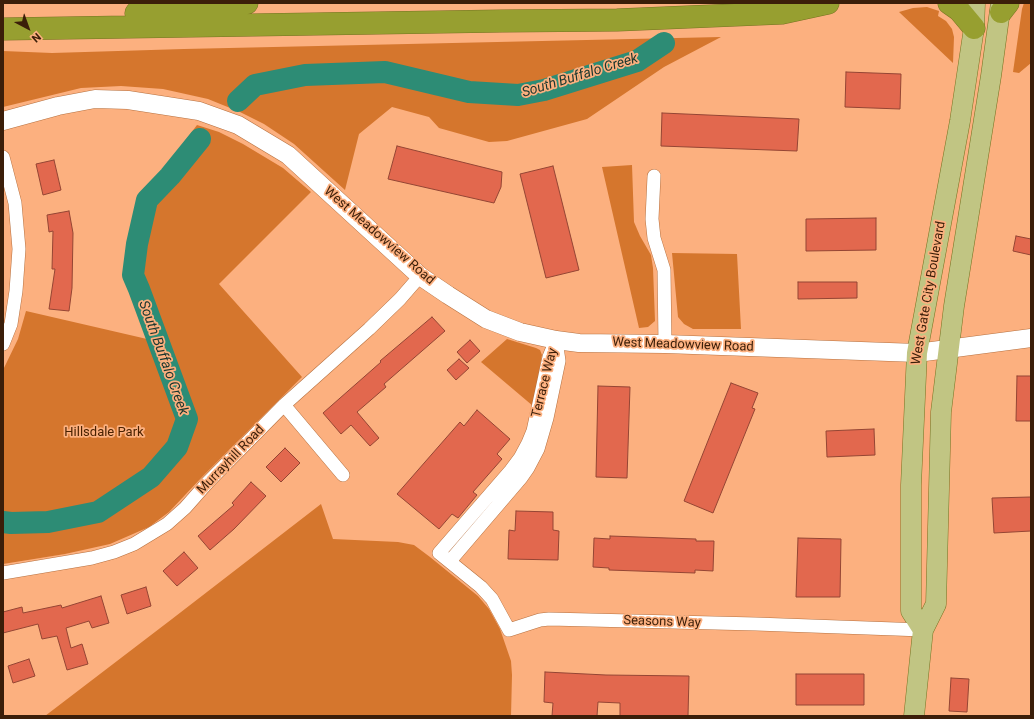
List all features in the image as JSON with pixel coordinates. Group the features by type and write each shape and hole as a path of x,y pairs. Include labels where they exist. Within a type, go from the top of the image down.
{"highway":[{"path":"3,25 247,3"},
{"path":"3,29 617,20 782,13 828,3"},
{"path":"949,3 959,10 974,28"}],"main road":[{"name":"West Gate City Boulevard","path":"923,630 911,611 911,485 917,353 960,121 974,28 975,3"},
{"name":"West Gate City Boulevard","path":"914,716 923,630 936,604 941,412 954,306 1003,6"}],"street":[{"name":"West Meadowview Road","path":"3,121 58,106 95,99 128,100 199,111 238,125 288,154 420,276 486,319 520,332 556,340 579,343 665,344 917,353 1031,338"},
{"path":"3,157 15,203 19,249 16,291 11,324 3,344"},
{"path":"654,176 652,219 654,238 661,256 664,270 665,344"},
{"name":"Murrayhill Road","path":"3,573 100,556 114,552 134,544 167,524 185,508 208,482 284,405 374,324 400,299 420,276"},
{"name":"Terrace Way","path":"439,553 512,470 520,458 533,431 549,357 556,340"},
{"name":"Terrace Way","path":"450,561 528,468 538,449 547,418 559,361 556,340"},
{"path":"284,405 343,475"},
{"name":"Seasons Way","path":"439,553 481,587 492,598 509,630 540,620 549,619 923,630"}],"green space":[{"path":"1024,3 1031,3 1031,63 1019,73 1013,72"},
{"path":"927,7 939,11 938,16 946,21 952,29 954,37 953,63 899,12 913,8"},
{"path":"721,37 664,67 587,119 507,141 489,142 439,128 429,117 392,107 359,134 345,190 294,144 264,124 208,99 163,89 121,86 81,88 3,107 3,51 52,53"},
{"name":"Hillsdale Park","path":"197,125 219,132 243,144 283,168 311,192 219,284 302,377 169,512 149,527 110,544 65,554 3,564 3,370 18,339 26,311 147,339 127,279 131,232 143,197"},
{"path":"632,165 634,222 651,255 653,268 655,321 648,327 639,328 602,167"},
{"path":"672,253 737,254 741,329 693,329 684,324 678,317"},
{"path":"507,339 536,348 540,350 542,355 533,406 481,362"},
{"path":"321,504 333,539 398,542 414,545 478,596 489,609 500,629 511,661 511,716 45,716 172,619"}],"building":[{"path":"846,72 901,74 900,109 845,107"},
{"path":"662,113 799,119 797,151 661,146"},
{"path":"397,146 502,172 501,187 494,203 388,179"},
{"path":"54,160 61,190 43,195 36,164"},
{"path":"553,166 579,270 546,278 520,174"},
{"path":"69,211 73,233 72,288 69,311 49,309 55,269 52,269 53,231 49,232 47,215"},
{"path":"876,218 876,250 806,251 806,219"},
{"path":"1016,236 1031,239 1031,255 1013,251"},
{"path":"798,282 857,282 857,298 798,299"},
{"path":"432,317 445,331 384,384 386,387 357,412 379,438 370,446 351,425 341,434 323,413 381,362 380,361"},
{"path":"470,340 480,351 467,363 457,352"},
{"path":"459,359 469,368 456,380 447,370"},
{"path":"1017,376 1031,376 1031,421 1016,421"},
{"path":"731,383 758,393 752,408 755,409 713,513 684,501"},
{"path":"598,386 630,387 627,478 596,477"},
{"path":"477,410 510,439 497,454 502,459 473,492 477,495 458,518 452,514 439,529 397,494 460,422 464,426"},
{"path":"874,429 875,455 827,457 826,431"},
{"path":"285,448 300,463 281,482 266,467"},
{"path":"251,482 266,496 234,529 210,550 198,536 234,505 232,503"},
{"path":"1031,497 1031,531 994,533 992,498"},
{"path":"516,511 553,512 553,530 559,531 558,560 508,559 509,530 515,531"},
{"path":"610,536 714,541 713,571 695,570 695,573 609,570 609,568 593,567 594,538 610,539"},
{"path":"798,538 841,539 840,597 796,597"},
{"path":"184,552 198,568 177,586 163,571"},
{"path":"146,587 151,606 127,614 121,595"},
{"path":"101,596 109,623 92,628 89,621 66,628 71,648 82,644 88,664 67,670 57,636 42,639 38,624 3,633 3,612 22,607 23,613 61,605 62,608"},
{"path":"29,659 35,676 13,683 8,666"},
{"path":"545,672 606,675 689,676 688,716 620,716 620,703 598,702 597,716 552,716 553,703 544,702"},
{"path":"796,674 864,674 864,705 796,705"},
{"path":"951,678 969,679 967,712 949,711"}],"waterway":[{"name":"South Buffalo Creek","path":"238,101 255,85 305,75 385,72 469,92 518,95 544,90 637,61 664,43"},
{"name":"South Buffalo Creek","path":"3,522 48,522 98,512 151,477 177,447 187,419 133,275 137,244 147,200 170,176 200,139"}]}
